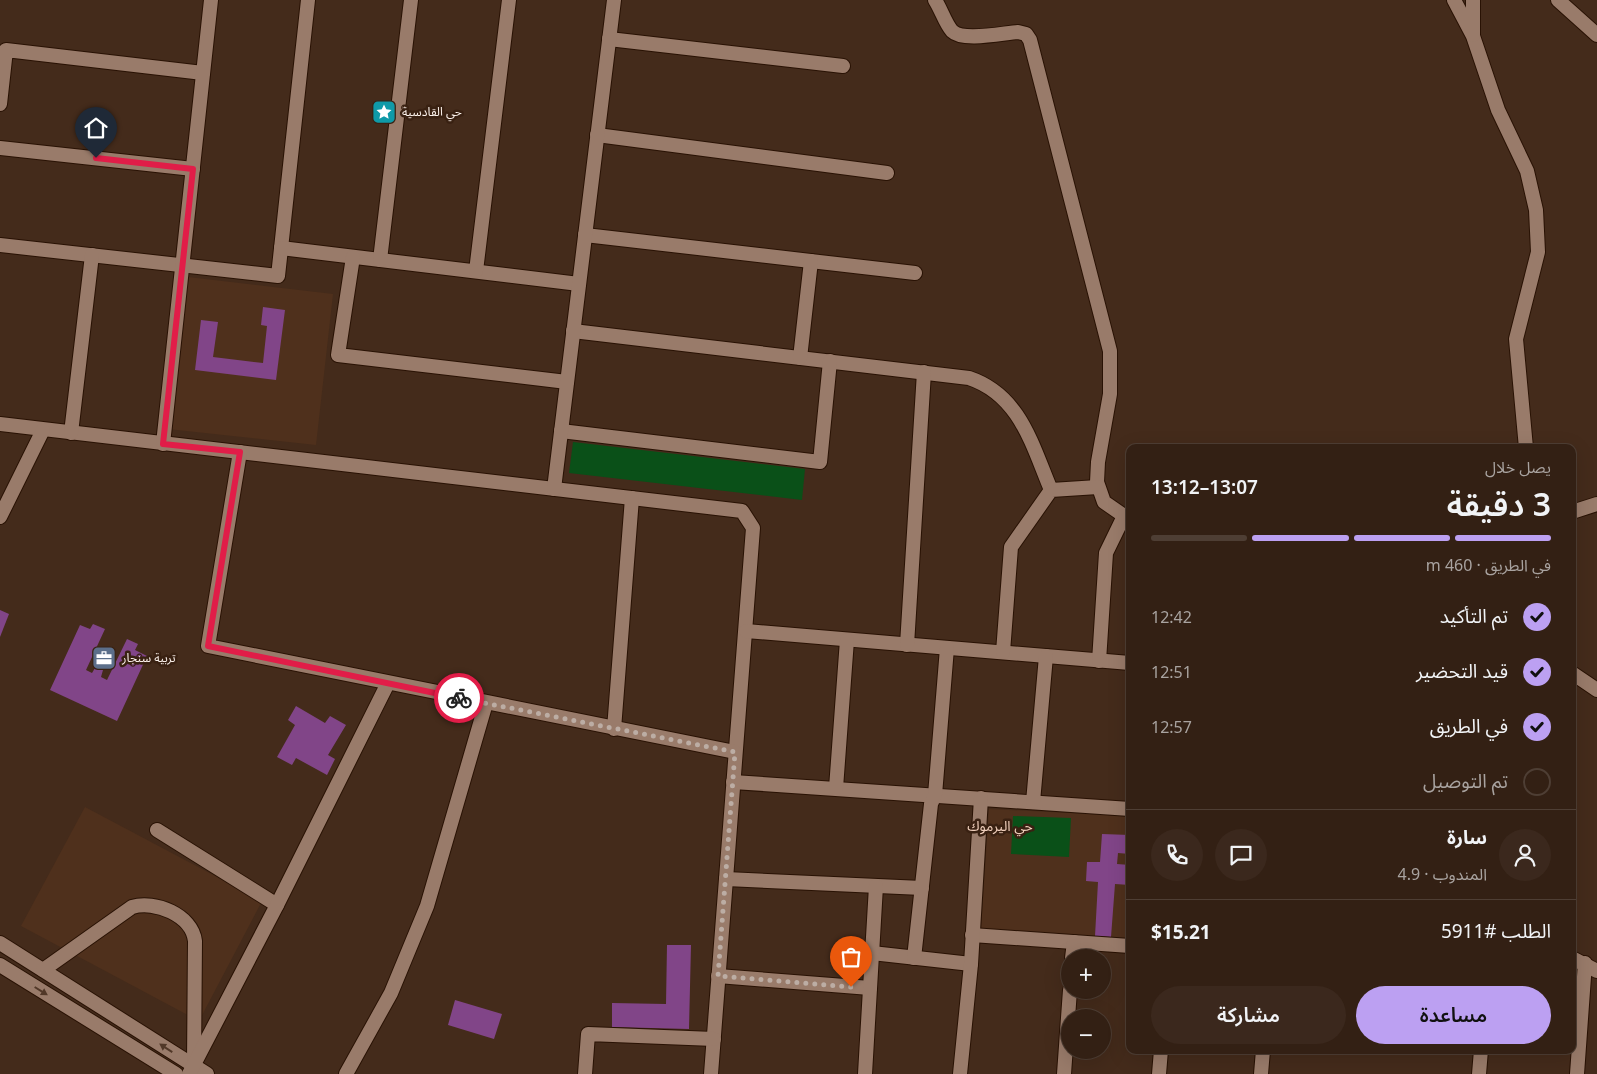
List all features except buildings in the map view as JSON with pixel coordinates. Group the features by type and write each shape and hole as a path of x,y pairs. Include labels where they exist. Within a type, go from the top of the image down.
{"street":[{"path":"163,444 211,0"},
{"path":"0,245 278,276 308,0"},
{"path":"380,260 411,0"},
{"path":"476,271 509,0"},
{"path":"554,489 614,0"},
{"path":"935,0 950,28 957,35 1018,32 1026,34 1030,40 1079,238 1103,319 1110,351 1111,380 1097,469 1098,487 1104,502 1126,517"},
{"path":"1454,0 1473,36 1498,110 1527,171 1536,210 1538,252 1516,339 1526,444"},
{"path":"1473,0 1473,36"},
{"path":"1558,0 1597,35"},
{"path":"609,39 843,66"},
{"path":"0,104 6,50 203,73"},
{"path":"597,135 887,173"},
{"path":"0,148 193,169"},
{"path":"585,235 915,273"},
{"path":"281,248 579,284"},
{"path":"71,433 92,255"},
{"path":"353,257 338,355 567,382"},
{"path":"800,358 811,261"},
{"path":"573,330 924,372 969,378 986,383 1000,393 1015,411 1025,429 1051,490"},
{"path":"561,431 820,462 830,361"},
{"path":"907,645 924,372"},
{"path":"0,424 742,510 753,528 711,1074"},
{"path":"0,517 43,430"},
{"path":"240,452 208,646 735,752"},
{"path":"1051,490 1098,487"},
{"path":"1003,652 1012,547 1051,490"},
{"path":"614,729 632,498"},
{"path":"1576,511 1597,504"},
{"path":"1099,660 1106,553 1126,520"},
{"path":"746,631 1126,663"},
{"path":"836,788 847,640"},
{"path":"914,958 932,804 935,795 947,648"},
{"path":"1033,802 1046,656"},
{"path":"1576,676 1597,690"},
{"path":"191,1070 277,905 388,683"},
{"path":"346,1074 391,993 426,906 486,703"},
{"path":"733,782 1126,809"},
{"path":"960,1074 971,964 981,798"},
{"path":"157,830 277,905"},
{"path":"726,879 922,888"},
{"path":"865,1074 876,886"},
{"path":"43,970 132,908 144,905 157,906 183,919 192,929 195,941 191,1070"},
{"path":"972,935 1126,946"},
{"path":"1073,949 1074,942"},
{"path":"0,943 191,1070 207,1074"},
{"path":"872,953 971,964"},
{"path":"1579,960 1597,971"},
{"path":"1577,1074 1579,960"},
{"path":"2,967 176,1074"},
{"path":"718,976 870,988"},
{"path":"1064,1074 1069,999"},
{"path":"585,1074 588,1034 714,1039"},
{"path":"1159,1074 1161,1054"},
{"path":"1261,1074 1263,1054"},
{"path":"1479,1074 1481,1054"}],"shaded area":[{"path":"188,277 333,294 316,445 168,429"},
{"path":"85,807 262,901 199,1021 21,926"},
{"path":"989,809 1126,816 1126,939 981,929"}],"green space":[{"path":"573,442 805,469 802,500 569,473"},
{"path":"1013,816 1071,818 1069,857 1011,854"}],"way so far":[{"path":"459,698 735,752 718,976 851,987"}],"place":[{"name":"حي القادسية","path":"384,112"},
{"name":"تربية سنجار","path":"104,658"}],"district":[{"name":"حي اليرموك","path":"1000,826"}],"route":[{"path":"96,158 193,169 163,444 240,452 208,646 459,698"}]}
